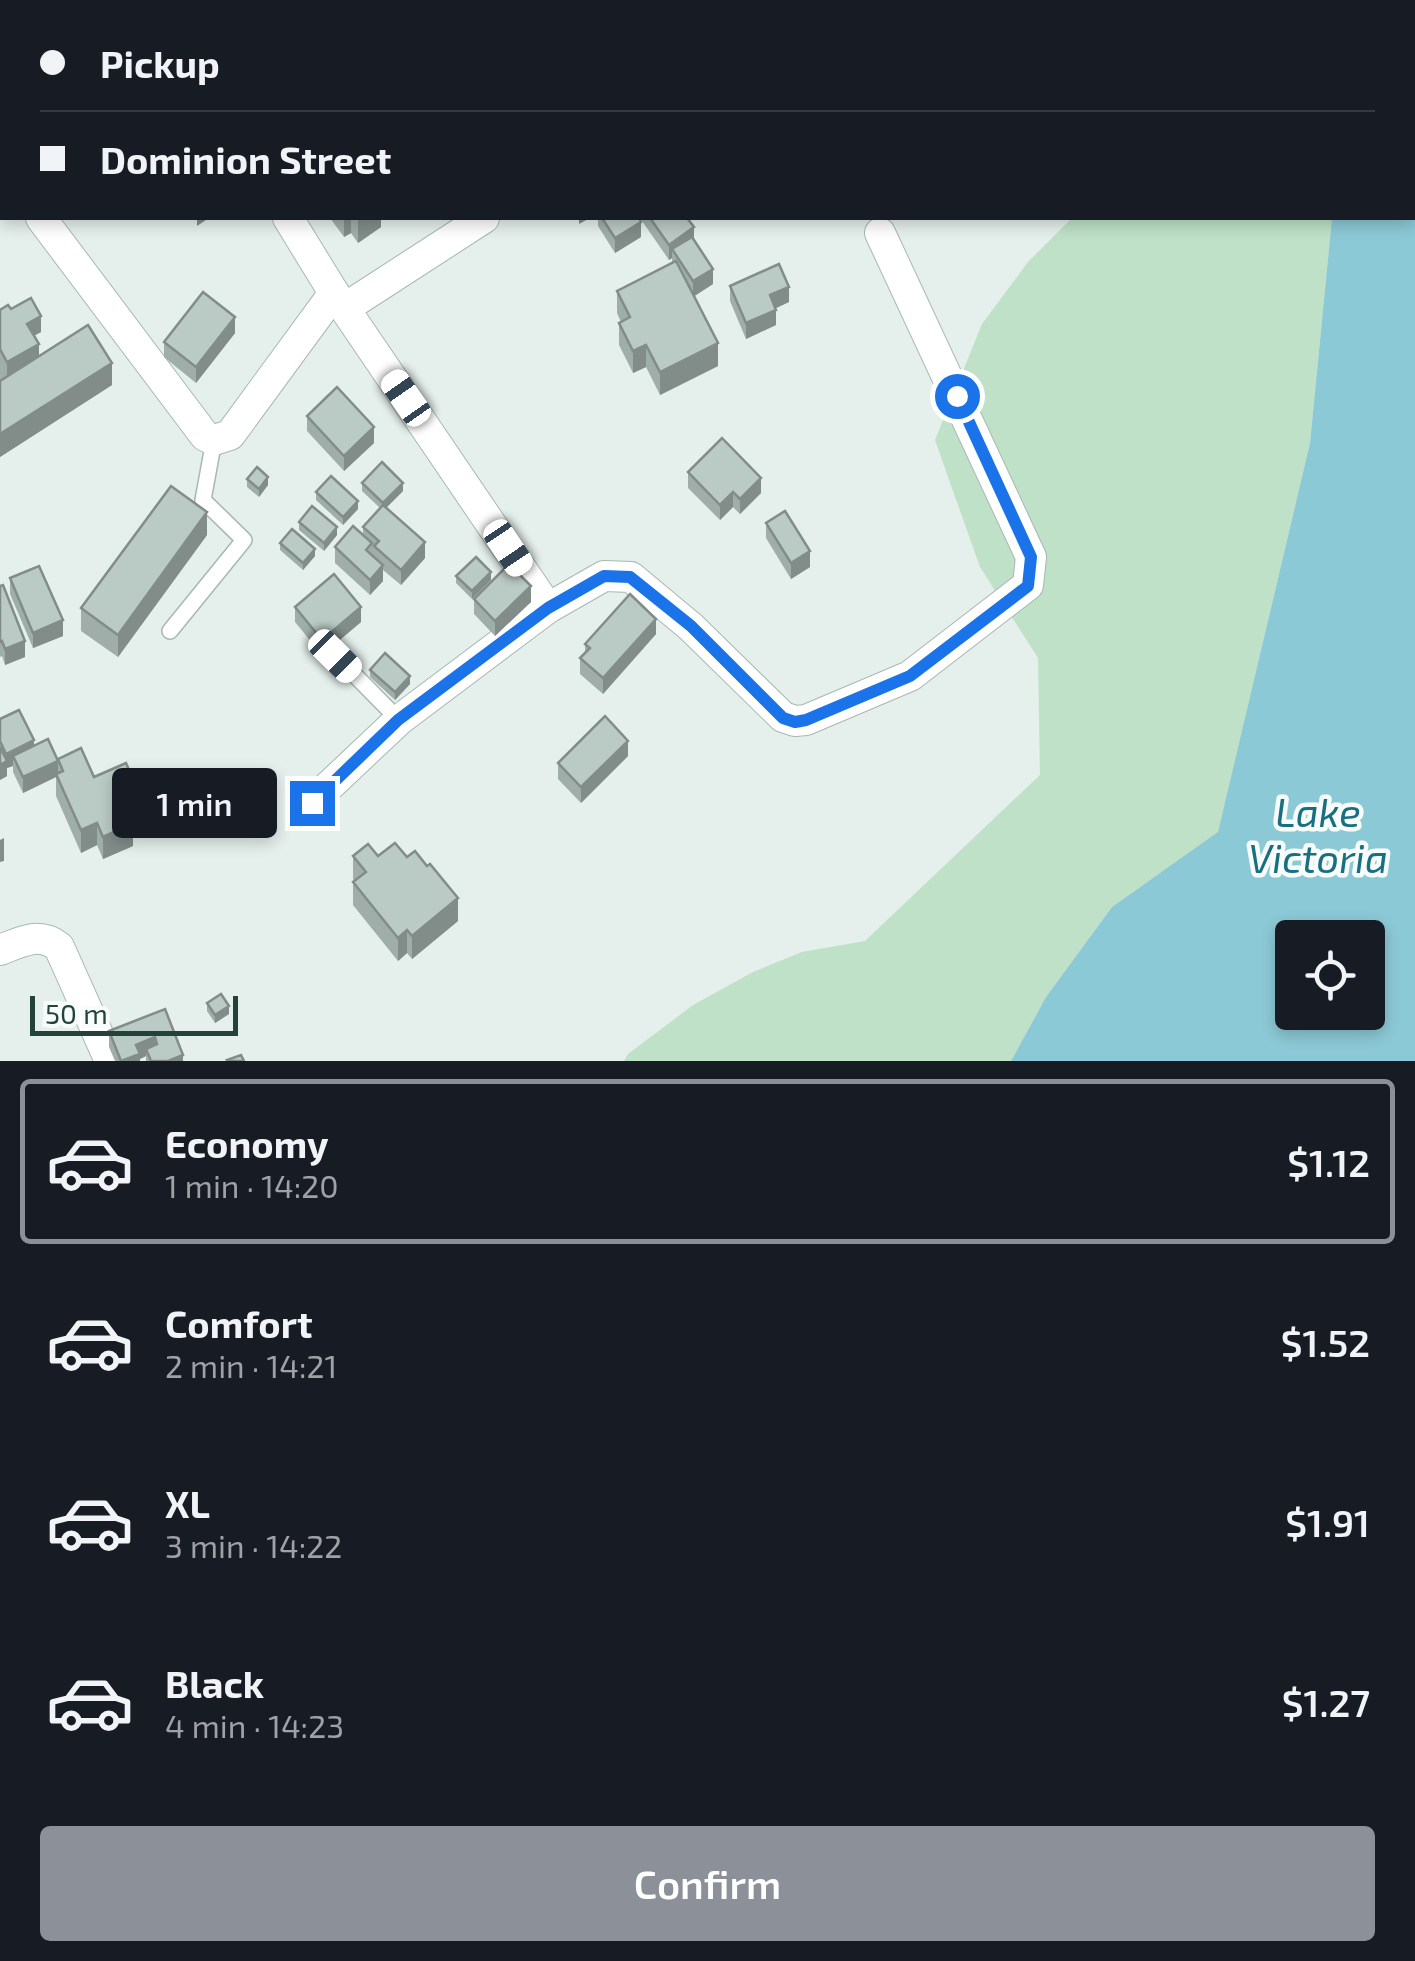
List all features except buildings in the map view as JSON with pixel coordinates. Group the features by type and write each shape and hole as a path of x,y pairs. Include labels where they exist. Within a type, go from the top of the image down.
{"street":[{"path":"43,220 206,436 214,440 230,435 340,301 481,220"},
{"path":"289,220 548,608"},
{"path":"312,803 398,720 548,608 604,576 630,577 691,626 783,718 795,722 910,676 1028,586 1031,557 880,233"},
{"path":"0,950 32,937 44,938 59,947 110,1061"}],"lane":[{"path":"170,630 244,542 203,500 214,440"},
{"path":"335,656 398,720"}],"green space":[{"path":"1070,220 1332,220 1310,443 1218,833 1112,907 1046,997 1011,1061 624,1061 693,1005 753,972 802,952 865,941 1040,775 1038,658 980,567 935,440 982,324 1028,262"}],"water":[{"name":"Lake Victoria","path":"1332,220 1415,220 1415,1061 1011,1061 1046,997 1112,907 1218,832 1310,443"}],"route":[{"path":"312,803 398,720 548,608 613,574 630,577 691,626 783,718 806,720 910,676 1028,586 1031,557 957,396"}]}
